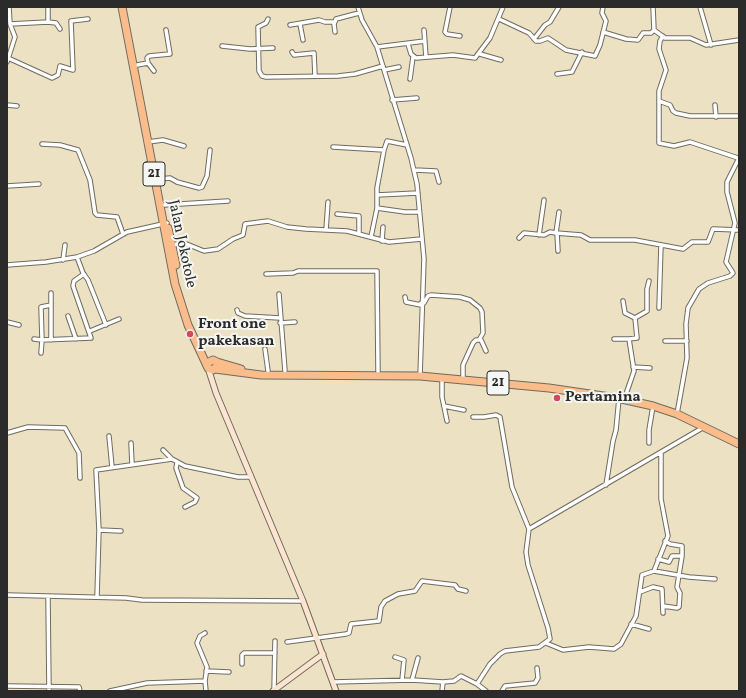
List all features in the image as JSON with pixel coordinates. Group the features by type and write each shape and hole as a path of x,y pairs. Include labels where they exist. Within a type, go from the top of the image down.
{"highway":[{"name":"Jalan Jokotole","path":"122,7 150,141"},
{"name":"Jalan Jokotole","path":"126,7 165,224 183,312 212,365"},
{"name":"Jalan Jokotole","path":"154,165 159,179 164,205 165,224 172,245 190,318 200,343 212,365"},
{"name":"21","path":"212,365 248,371 420,375 549,388 622,397 678,412"},
{"name":"21","path":"212,365 261,375 378,372 549,386 654,402 678,412 739,443"}],"main road":[{"path":"212,365 212,382 250,477 303,601 336,691"},
{"path":"273,691 323,654"}],"street":[{"path":"10,7 15,37 8,53 8,60 52,78 58,76 60,66 74,70 71,21 88,19"},
{"path":"48,7 48,22"},
{"path":"358,7 359,13 377,47 407,145 414,170 418,193 424,271 421,304 420,375"},
{"path":"450,7 445,32 460,36"},
{"path":"413,57 456,55 471,59 478,57 490,38 503,7"},
{"path":"534,39 545,25 550,22 559,7"},
{"path":"499,19 519,28 534,39 540,41 548,38 566,50 582,52 594,56 597,55 606,21 602,13 604,7"},
{"path":"653,7 654,30"},
{"path":"700,7 710,45"},
{"path":"290,25 319,20 334,22 336,19 359,13"},
{"path":"268,19 266,24 258,25 259,71 262,76 350,75 399,66"},
{"path":"12,24 48,22 56,23 60,29"},
{"path":"334,22 335,32"},
{"path":"300,24 303,40"},
{"path":"154,71 148,63 147,58 149,56 170,54 166,30"},
{"path":"424,30 426,57"},
{"path":"603,32 626,39 638,40 643,33 651,33 654,30"},
{"path":"654,30 666,38 690,38 703,44 710,45 739,40"},
{"path":"663,36 659,49 666,70 658,94 660,101 660,144 674,146 690,142 739,158 727,182 727,192 737,230 726,258 726,264 732,269 733,275 703,286 695,294 686,316 687,358 678,412"},
{"path":"377,47 425,41"},
{"path":"408,44 413,57 410,79"},
{"path":"222,46 258,49 273,48"},
{"path":"292,52 293,55 314,53 315,76"},
{"path":"558,74 572,72 582,52"},
{"path":"480,54 501,60"},
{"path":"137,65 148,63"},
{"path":"392,100 417,98"},
{"path":"660,101 670,105 676,113 690,116 739,116"},
{"path":"7,105 16,106"},
{"path":"715,105 716,117"},
{"path":"150,141 163,140 184,146"},
{"path":"371,237 377,208 377,195 384,150 387,141 407,145"},
{"path":"42,144 60,145 78,150 90,180 95,213 97,215 117,217 123,234"},
{"path":"333,147 384,150"},
{"path":"159,179 170,178 177,182 199,188 202,187 207,176 210,150"},
{"path":"414,170 436,171 439,182"},
{"path":"7,186 39,184"},
{"path":"377,195 418,193"},
{"path":"539,235 544,200"},
{"path":"164,205 228,201"},
{"path":"326,230 328,202"},
{"path":"377,208 405,212 420,212"},
{"path":"558,251 556,233 559,212"},
{"path":"337,214 359,216 359,233"},
{"path":"172,245 184,243 204,251 218,250 233,239 243,236 245,224 268,221 287,227 359,233 382,241 394,242 422,239"},
{"path":"7,265 63,260 77,257 94,251 132,230 165,224"},
{"path":"382,241 383,227"},
{"path":"519,238 524,232 539,235 556,233 581,235 590,240 635,240 683,249 692,242 708,242 713,229 737,230"},
{"path":"63,260 65,245"},
{"path":"659,308 661,245"},
{"path":"77,257 106,325"},
{"path":"266,274 293,273 298,271 377,271 378,372"},
{"path":"34,339 51,340 92,338 73,286 74,281 84,274"},
{"path":"635,318 647,311 647,289 649,281"},
{"path":"51,293 51,340"},
{"path":"279,294 280,323 285,371"},
{"path":"405,297 406,302 421,304 424,303 428,296 431,295 460,297 470,300 480,308 482,312 483,328 479,340 470,347 463,365 463,378"},
{"path":"623,301 625,313 635,318"},
{"path":"42,353 41,307 51,305"},
{"path":"237,310 238,313 245,316 280,318"},
{"path":"68,316 76,339"},
{"path":"614,339 637,338 635,318"},
{"path":"90,331 119,319"},
{"path":"7,322 19,325"},
{"path":"280,323 295,322"},
{"path":"606,485 622,397 634,371 629,339"},
{"path":"479,340 483,342 486,351"},
{"path":"665,341 687,341"},
{"path":"265,349 268,371"},
{"path":"633,367 650,368"},
{"path":"442,378 444,406 447,421"},
{"path":"444,406 464,410"},
{"path":"650,443 648,430 653,406"},
{"path":"473,417 496,415 500,417 512,487 526,525 529,529 527,558 537,596 550,634 550,639 546,643 533,648 505,651 500,654 490,664 477,684"},
{"path":"529,529 707,426"},
{"path":"7,433 28,427 65,428 79,453 80,478"},
{"path":"109,436 112,467"},
{"path":"131,443 132,464"},
{"path":"164,450 177,463 219,474 250,477"},
{"path":"654,571 668,533 661,499 661,452"},
{"path":"97,597 99,530 96,472 99,469 172,459"},
{"path":"177,463 176,468 183,488 197,498 197,500 185,507"},
{"path":"99,530 121,531"},
{"path":"663,606 679,607 680,593 677,587 682,556 682,546 670,544 665,541"},
{"path":"658,559 668,562 672,556 682,556"},
{"path":"546,643 563,650 589,647 614,649 621,644 636,616 642,576 654,571 679,576 715,579"},
{"path":"287,642 348,634 351,624 379,620 381,607 385,601 398,594 415,591 422,581 455,586 458,589 466,591"},
{"path":"640,592 653,588 662,589 663,613"},
{"path":"7,595 148,600 303,601"},
{"path":"48,597 49,691"},
{"path":"631,624 649,629"},
{"path":"205,633 200,636 197,643 206,664 206,691"},
{"path":"273,691 275,641"},
{"path":"242,664 244,653 275,653"},
{"path":"396,657 404,660 402,680"},
{"path":"412,680 418,658"},
{"path":"502,691 505,686 535,683 538,678 538,668"},
{"path":"206,672 229,672"},
{"path":"333,682 412,680 443,682 454,681 461,676 477,684 486,691"},
{"path":"110,691 146,683 205,681"},
{"path":"442,691 443,682"},
{"path":"7,686 79,687 80,691"}],"place":[{"name":"Front one pakekasan","path":"190,334"},
{"name":"Pertamina","path":"557,398"}]}
